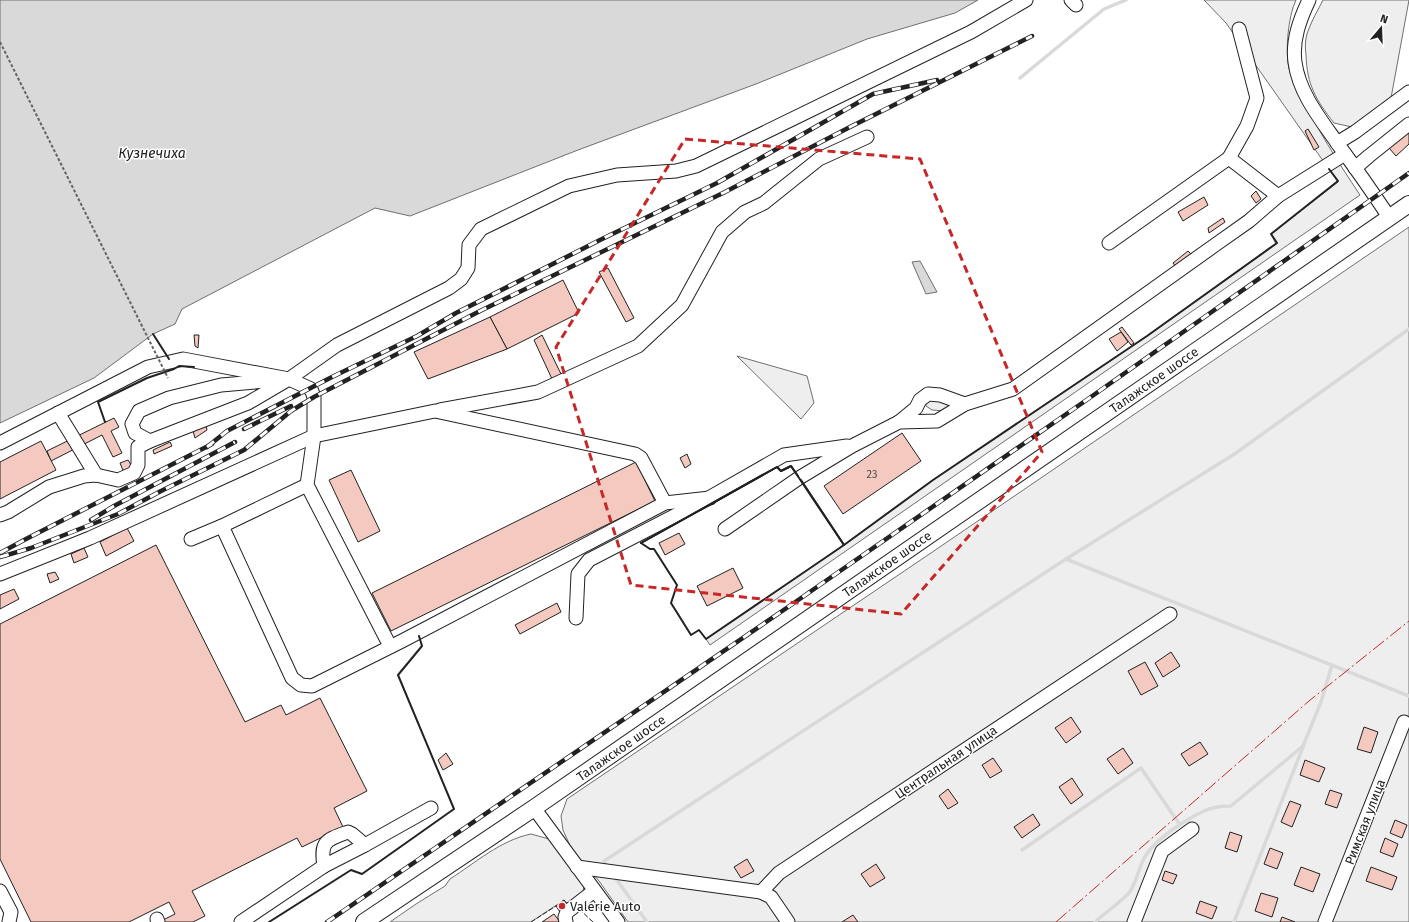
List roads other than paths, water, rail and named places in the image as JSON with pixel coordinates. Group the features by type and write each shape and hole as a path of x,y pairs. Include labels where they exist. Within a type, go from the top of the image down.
{"main road":[{"name":"Талажское шоссе","path":"364,922 534,808 1409,204"}],"street":[{"path":"0,515 8,512 49,487 84,476 96,475 118,480 134,473 138,465 138,447 248,403 289,379 337,345 449,288 461,279 468,268 469,245 481,229 569,186 617,175 676,171 696,166 971,32 1026,0"},
{"path":"1309,0 1298,26 1295,38 1295,61 1300,83 1318,116 1389,217"},
{"path":"1109,243 1229,158 1247,126 1257,98 1239,29"},
{"path":"1337,143 1355,132 1409,92"},
{"path":"1355,168 1409,124"},
{"path":"0,574 90,538 314,436 435,411 538,392 638,346 682,305 722,232 745,212 764,203 819,159 867,137"},
{"path":"899,422 937,421 965,404 1013,389 1215,246 1249,221 1278,196 1345,154"},
{"path":"1229,158 1278,196"},
{"path":"0,443 148,367 183,359 289,379 311,389 314,397 314,436 308,485 390,646"},
{"path":"150,441 136,433 132,424 139,411 169,398 221,385 289,379"},
{"path":"724,529 799,478 852,446 899,422 916,408 920,400 928,394 940,395 965,404"},
{"path":"435,411 634,454 641,458 665,504"},
{"path":"58,413 96,475"},
{"path":"576,618 578,574 589,560 710,498 784,455 852,446"},
{"path":"191,539 308,485"},
{"path":"222,526 292,678 301,685 312,686 665,504 710,498"},
{"name":"Центральная улица","path":"761,892 779,873 1170,614"},
{"name":"Римская улица","path":"1325,922 1404,722"},
{"path":"241,922 324,866 365,846 431,808"},
{"path":"534,808 618,922"},
{"path":"1134,922 1162,851 1192,829"},
{"path":"324,866 321,851 324,845 330,840 348,832 365,846"},
{"path":"577,867 761,892 771,897 788,922"},
{"path":"0,891 11,912 9,922"},
{"path":"566,922 565,916 567,912 594,891"}],"water":[{"name":"Кузнечиха","path":"0,0 978,0 955,13 867,39 756,84 578,150 410,216 375,208 182,309 175,324 153,334 94,378 0,423"},
{"path":"920,261 937,292 926,294 912,262"}],"waterway":[{"path":"1020,78 1104,9 1126,0"},
{"path":"608,868 604,861 1066,559 1233,455 1409,329"},
{"path":"1066,559 1409,696"},
{"path":"1095,922 1128,894 1146,855 1164,836 1180,824 1204,811 1217,807 1231,806 1303,746 1321,702 1332,665"},
{"path":"1234,922 1303,747"},
{"path":"1022,850 1141,768 1180,825"},
{"path":"614,876 647,922"}],"railway":[{"path":"0,557 31,548 118,514 244,450 291,411 314,397 480,311 723,193 850,127 1032,36"},
{"path":"207,447 227,431 332,377 417,336 456,313 600,240 717,183 873,94 937,80"},
{"path":"327,922 791,605 1088,399 1409,173"},
{"path":"244,429 291,406"},
{"path":"91,520 114,506 235,442"},
{"path":"0,553 212,444"}],"place":[{"name":"Valerie Auto","path":"562,906"}]}
